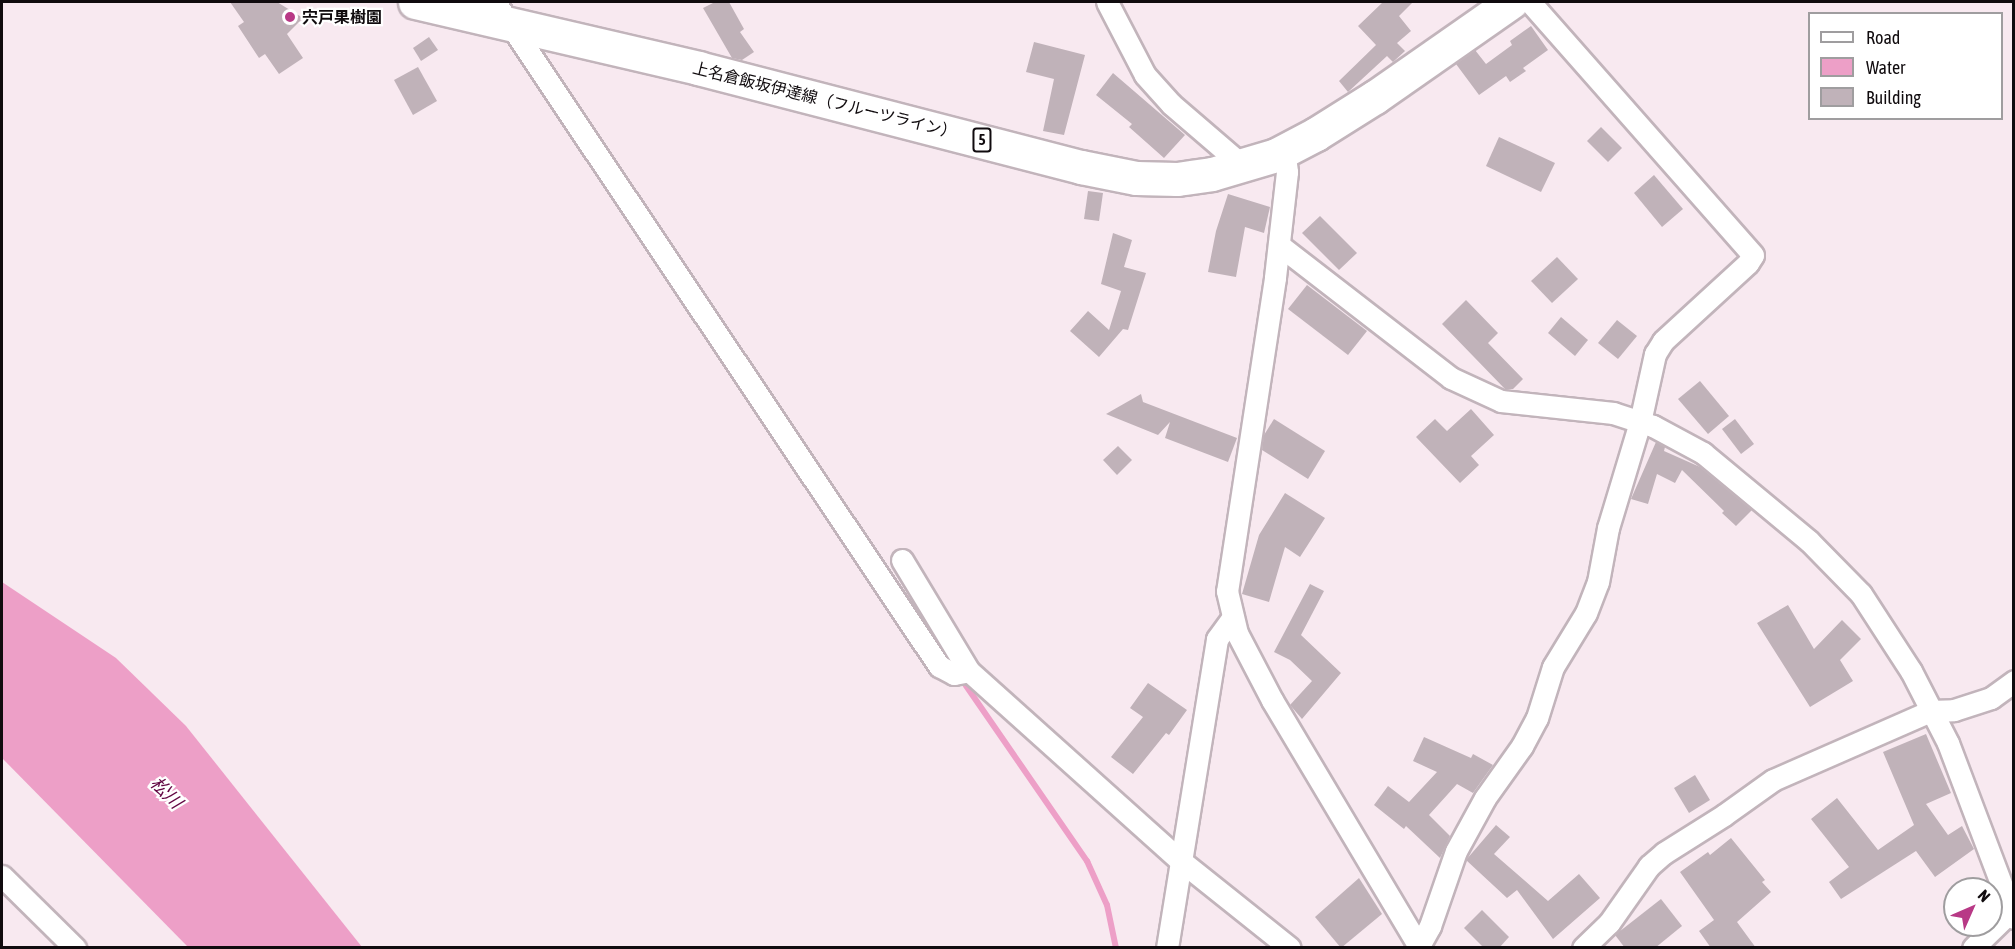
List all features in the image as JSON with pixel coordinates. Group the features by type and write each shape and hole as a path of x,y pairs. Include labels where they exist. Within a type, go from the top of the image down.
{"main road":[{"name":"上名倉飯坂伊達線（フルーツライン）","path":"415,2 502,12 698,68 1081,167 1136,178 1177,179 1212,174 1284,150 1375,97 1511,2"}],"street":[{"path":"1107,2 1145,75 1171,104 1242,165"},
{"path":"1419,947 1430,926 1456,851 1485,798 1522,746 1537,718 1553,667 1586,613 1598,582 1608,528 1640,422 1655,354 1663,340 1748,263 1753,255 1530,2"},
{"path":"502,12 939,666 954,674 969,671"},
{"path":"1284,150 1287,172 1279,245 1227,591 1237,633 1272,699 1419,947"},
{"path":"1279,245 1451,378 1501,401 1613,413 1640,422 1703,453 1809,541 1861,594 1911,671 1948,743 2012,915 1973,948"},
{"path":"902,560 969,671 1181,861 1290,948"},
{"path":"1167,948 1217,639 1233,617"},
{"path":"1583,948 1608,923 1649,866 1664,853 1724,815 1773,780 1930,711 1954,710 1990,699 2013,681"},
{"path":"2,876 75,948"}],"water":[{"name":"松川","path":"2,582 116,658 186,726 362,947 188,947 2,758"}],"building":[{"path":"230,2 277,2 303,18 287,34 303,58 279,74 265,54 259,58 238,26 244,22"},
{"path":"715,2 729,2 744,29 740,32 754,52 742,60 732,58 703,8"},
{"path":"1383,2 1413,2 1399,16 1411,31 1397,43 1405,51 1393,62 1387,56 1348,92 1339,81 1376,45 1358,26"},
{"path":"1531,26 1548,50 1523,68 1526,71 1510,82 1506,76 1479,95 1456,64 1475,50 1486,64 1512,45 1510,41"},
{"path":"429,37 438,50 421,61 413,48"},
{"path":"1034,42 1085,55 1064,135 1043,131 1054,79 1026,72"},
{"path":"418,67 437,101 413,115 394,80"},
{"path":"1113,73 1185,135 1164,158 1129,127 1132,124 1096,95"},
{"path":"1601,127 1622,148 1608,162 1587,141"},
{"path":"1499,137 1555,163 1541,192 1486,166"},
{"path":"1654,175 1683,209 1662,227 1634,193"},
{"path":"1088,191 1103,193 1099,221 1084,219"},
{"path":"1228,194 1270,207 1264,233 1245,227 1236,277 1208,272 1216,231"},
{"path":"1320,216 1357,253 1339,270 1302,233"},
{"path":"1113,233 1132,240 1124,267 1146,273 1128,330 1123,329 1099,357 1070,331 1088,311 1109,330 1121,291 1101,284"},
{"path":"1557,257 1578,279 1552,303 1531,281"},
{"path":"1307,285 1367,331 1348,355 1288,309"},
{"path":"1466,300 1498,333 1488,343 1523,379 1513,389 1505,389 1442,324"},
{"path":"1561,317 1588,340 1575,356 1548,333"},
{"path":"1617,320 1637,336 1618,359 1598,343"},
{"path":"1700,381 1729,416 1708,434 1678,399"},
{"path":"1141,394 1143,402 1237,438 1228,462 1165,438 1170,422 1158,435 1106,414"},
{"path":"1471,409 1494,435 1471,456 1479,465 1460,483 1416,437 1435,419 1447,431"},
{"path":"1274,419 1325,451 1308,479 1262,450 1264,435"},
{"path":"1735,419 1754,444 1741,454 1722,429"},
{"path":"1656,442 1665,447 1664,451 1700,467 1752,510 1736,526 1682,470 1675,483 1657,474 1648,504 1631,499"},
{"path":"1118,446 1132,460 1117,475 1103,460"},
{"path":"1285,493 1325,518 1300,557 1285,547 1269,602 1242,594 1259,535"},
{"path":"1310,584 1324,591 1301,635 1341,673 1302,719 1290,705 1312,681 1290,660 1274,652"},
{"path":"1788,605 1814,649 1842,620 1861,639 1840,660 1853,681 1810,707 1757,623"},
{"path":"1148,683 1187,710 1169,735 1166,733 1133,774 1111,757 1143,717 1130,708"},
{"path":"1926,734 1951,793 1926,804 1948,835 1962,826 1974,849 1935,877 1916,851 1841,899 1829,882 1849,867 1811,819 1837,798 1878,850 1914,825 1883,752"},
{"path":"1424,737 1471,758 1473,754 1493,765 1473,793 1457,784 1429,815 1450,836 1440,858 1406,826 1404,829 1374,805 1388,786 1409,802 1437,772 1413,761"},
{"path":"1695,775 1710,800 1689,813 1674,788"},
{"path":"1496,825 1510,837 1494,854 1548,901 1579,874 1600,898 1553,939 1517,890 1507,898 1466,860"},
{"path":"1731,838 1765,880 1762,882 1771,892 1737,922 1756,948 1711,948 1699,931 1714,920 1680,872 1708,852 1710,855"},
{"path":"1359,878 1382,914 1341,948 1315,917"},
{"path":"1661,899 1682,926 1655,948 1625,948 1615,935"},
{"path":"1482,910 1509,937 1499,948 1484,948 1464,928"}],"waterway":[{"path":"904,595 951,664"},
{"path":"960,677 1087,861 1107,905 1116,948"}],"place":[{"name":"宍戸果樹園","path":"290,17"}]}
